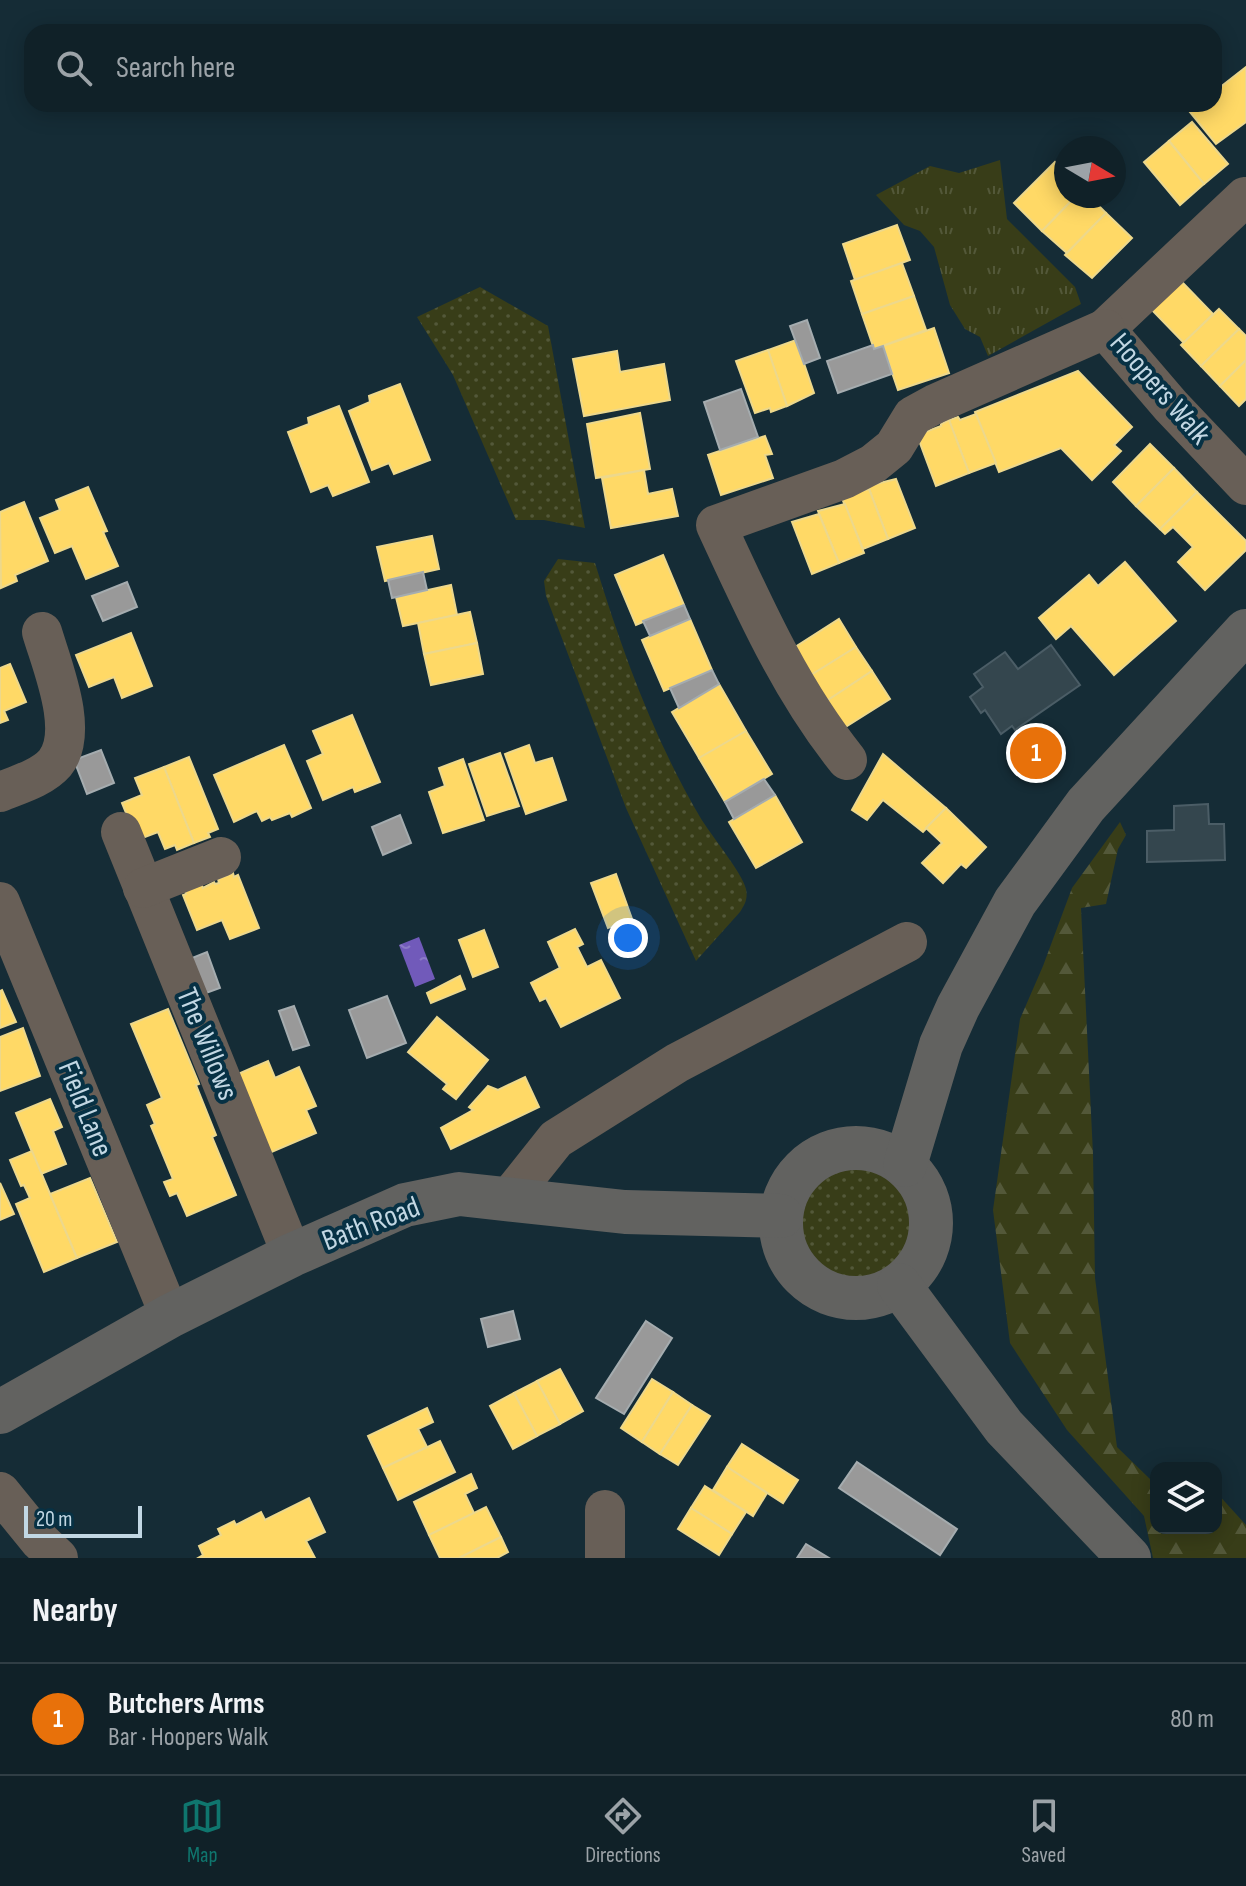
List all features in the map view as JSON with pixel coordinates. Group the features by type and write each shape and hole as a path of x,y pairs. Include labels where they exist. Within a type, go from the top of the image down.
{"main road":[{"path":"905,1165 941,1045 1015,902 1086,805 1246,631"},
{"path":"853,1148 879,1151 905,1165 918,1180 930,1208 930,1238 918,1266 899,1285 874,1296 850,1298 822,1290 799,1272 785,1248 781,1216 787,1192 798,1174 822,1155 853,1148"},
{"name":"Bath Road","path":"0,1412 170,1316 292,1255 405,1205 459,1194 625,1212 781,1216"},
{"path":"899,1285 1004,1427 1129,1558"}],"street":[{"name":"Hoopers Walk","path":"1246,197 1105,329 1171,406 1246,485"},
{"path":"847,760 794,684 755,610 716,525 844,479 873,464 894,447 913,416 1105,329"},
{"path":"0,792 55,763 66,736 63,706 42,632"},
{"name":"The Willows","path":"121,832 292,1255"},
{"path":"143,888 221,857"},
{"name":"Field Lane","path":"0,902 170,1316"},
{"path":"509,1198 556,1139 677,1063 907,942"},
{"path":"0,1492 58,1558"},
{"path":"605,1510 605,1558"}],"green space":[{"path":"1000,160 1007,219 1075,287 1081,304 988,356 980,337 965,329 950,305 934,247 920,231 904,225 876,195 930,166 959,173"},
{"path":"480,287 548,326 585,528 544,520 516,520 453,375 417,317"},
{"path":"558,559 595,563 616,629 653,725 700,817 744,882 747,896 740,912 696,961 626,808 546,596 544,581"},
{"path":"1120,822 1126,835 1118,849 1106,904 1081,908 1093,1154 1095,1278 1117,1447 1150,1479 1150,1534 1222,1534 1222,1499 1246,1525 1246,1558 1153,1558 1144,1516 1067,1430 1010,1343 993,1210 1020,1019 1072,888"},
{"path":"856,1164 879,1169 898,1181 910,1200 915,1223 910,1246 898,1265 879,1277 856,1282 833,1277 814,1265 802,1246 797,1223 802,1200 814,1181 833,1169"}],"water":[{"path":"419,937 435,979 415,987 399,945"}],"building: Homes":[{"path":"1246,67 1246,122 1216,144 1190,112 1222,112 1222,86"},
{"path":"1192,122 1228,164 1204,184 1169,141"},
{"path":"1169,141 1204,184 1180,205 1144,162"},
{"path":"1054,163 1054,208 1064,208 1042,231 1014,203"},
{"path":"1064,208 1101,208 1106,213 1067,253 1042,231"},
{"path":"1106,213 1132,238 1092,278 1065,255"},
{"path":"897,225 910,260 855,280 843,244"},
{"path":"902,263 914,296 862,314 851,281"},
{"path":"1181,281 1213,314 1184,343 1152,310"},
{"path":"914,296 926,330 874,349 862,314"},
{"path":"1219,309 1239,329 1201,366 1181,345"},
{"path":"934,328 949,373 898,390 883,346"},
{"path":"1239,329 1246,336 1246,360 1220,386 1201,366"},
{"path":"796,340 814,393 787,406 768,350"},
{"path":"768,350 787,406 771,412 770,408 755,413 736,361"},
{"path":"617,351 620,372 664,364 670,400 584,416 573,359"},
{"path":"1246,360 1246,399 1239,406 1220,386"},
{"path":"1078,371 1132,427 1114,445 1121,451 1092,480 1061,448 999,472 975,412"},
{"path":"400,384 430,460 394,474 389,463 372,470 349,411 370,402 369,396"},
{"path":"339,406 369,482 333,496 328,485 311,492 288,432 309,424 308,418"},
{"path":"640,413 650,469 596,478 587,424"},
{"path":"976,414 996,463 969,473 949,420"},
{"path":"949,420 969,473 936,486 917,435"},
{"path":"765,436 772,454 765,455 773,478 721,495 708,455"},
{"path":"1150,444 1174,468 1136,506 1113,482"},
{"path":"1174,468 1197,492 1160,529 1136,506"},
{"path":"644,470 648,494 672,489 678,516 611,528 602,478"},
{"path":"896,479 915,528 888,539 868,486"},
{"path":"88,487 118,566 86,579 72,546 55,553 40,518 60,510 56,500"},
{"path":"869,489 888,539 863,549 841,496"},
{"path":"1197,492 1246,541 1246,550 1205,590 1178,562 1193,547 1173,527 1165,534 1160,529"},
{"path":"24,502 48,561 15,575 17,581 1,588 0,512"},
{"path":"845,504 864,553 839,563 818,511"},
{"path":"819,514 839,563 812,574 792,522"},
{"path":"432,536 439,569 385,581 377,547"},
{"path":"663,555 684,605 636,625 615,575"},
{"path":"1125,562 1176,621 1114,675 1071,626 1056,639 1039,618 1089,575 1098,586"},
{"path":"451,585 457,615 403,626 396,597"},
{"path":"470,612 477,643 424,654 418,623"},
{"path":"690,619 712,670 664,691 642,640"},
{"path":"839,619 856,647 811,675 792,649"},
{"path":"131,633 152,686 122,698 114,677 89,687 76,655"},
{"path":"477,643 483,674 431,685 424,654"},
{"path":"856,647 872,671 825,702 811,675"},
{"path":"10,664 26,702 4,711 8,720 0,723 0,668"},
{"path":"872,671 890,699 844,728 825,702"},
{"path":"719,684 746,731 699,758 672,712"},
{"path":"352,715 380,782 355,792 353,787 323,800 307,761 323,754 313,731"},
{"path":"746,731 772,774 725,802 699,758"},
{"path":"284,745 311,808 292,817 290,813 262,821 257,811 234,822 214,775"},
{"path":"529,745 535,763 552,758 566,800 526,814 505,754"},
{"path":"500,753 519,806 487,816 469,764"},
{"path":"883,754 946,808 923,832 883,800 867,820 852,810"},
{"path":"189,757 218,829 208,833 210,837 194,843 164,767"},
{"path":"463,759 484,820 443,833 429,792 445,786 439,768"},
{"path":"164,767 194,843 177,850 175,845 165,849 158,832 137,840 122,803 142,795 135,778"},
{"path":"775,795 802,842 756,868 729,822"},
{"path":"946,808 986,847 966,868 961,864 943,883 922,863 942,843 926,828"},
{"path":"233,873 234,877 238,875 259,928 230,939 222,920 197,930 183,895 186,894 185,890 201,884 203,888 214,882 219,883 218,879"},
{"path":"616,874 632,919 608,928 591,883"},
{"path":"575,929 583,944 577,947 587,967 601,960 620,998 561,1027 546,998 540,1001 531,983 560,968 548,942"},
{"path":"484,930 498,967 473,977 459,940"},
{"path":"460,976 465,989 431,1003 427,993"},
{"path":"0,991 16,1022 0,1028"},
{"path":"168,1009 199,1084 196,1085 216,1135 212,1137 236,1195 187,1216 177,1193 170,1196 164,1182 173,1179 151,1126 155,1124 147,1105 162,1098 131,1024"},
{"path":"437,1017 488,1060 456,1099 443,1089 447,1084 408,1052"},
{"path":"23,1028 40,1076 0,1091 0,1037"},
{"path":"268,1061 275,1078 299,1067 316,1106 306,1110 316,1133 267,1154 238,1074"},
{"path":"525,1077 539,1107 451,1149 441,1128 473,1110 469,1107 488,1086 498,1090"},
{"path":"50,1099 62,1127 53,1131 66,1164 41,1174 16,1113"},
{"path":"32,1151 77,1258 44,1272 16,1204 30,1198 10,1160"},
{"path":"90,1178 117,1242 77,1258 50,1194"},
{"path":"0,1183 14,1214 0,1220"},
{"path":"560,1369 583,1411 560,1424 537,1381"},
{"path":"652,1379 673,1392 642,1442 621,1428"},
{"path":"537,1381 560,1424 537,1436 514,1393"},
{"path":"673,1392 692,1405 660,1454 642,1442"},
{"path":"514,1393 537,1436 513,1449 490,1406"},
{"path":"692,1405 710,1416 678,1465 660,1454"},
{"path":"427,1408 433,1422 418,1429 427,1447 383,1468 368,1436"},
{"path":"440,1441 455,1472 398,1500 383,1468"},
{"path":"742,1444 798,1480 783,1503 727,1467"},
{"path":"727,1467 767,1493 753,1516 713,1490"},
{"path":"471,1474 477,1488 465,1494 474,1513 429,1535 414,1502"},
{"path":"705,1486 746,1512 732,1534 691,1508"},
{"path":"309,1498 325,1532 306,1541 315,1558 198,1558 203,1555 199,1546 221,1535 218,1529 234,1521 236,1525 261,1512 265,1520"},
{"path":"486,1507 501,1537 459,1558 440,1558 429,1535"},
{"path":"691,1508 732,1534 719,1555 678,1529"},
{"path":"501,1537 508,1552 497,1558 459,1558"}],"building: Industry":[{"path":"807,320 820,358 804,364 790,326"},
{"path":"873,345 874,349 883,346 892,374 838,393 827,361"},
{"path":"741,389 758,437 720,450 704,402"},
{"path":"423,572 427,590 392,598 388,580"},
{"path":"127,582 137,607 103,621 92,596"},
{"path":"684,605 690,619 650,636 643,621"},
{"path":"712,670 719,684 679,708 670,688"},
{"path":"101,750 114,783 87,794 74,760"},
{"path":"764,779 775,795 734,819 725,802"},
{"path":"400,815 411,843 383,855 372,827"},
{"path":"207,952 220,988 195,997 182,962"},
{"path":"387,996 406,1043 367,1058 349,1010"},
{"path":"294,1006 309,1045 293,1050 279,1011"},
{"path":"513,1311 520,1339 488,1347 481,1319"},
{"path":"646,1321 672,1338 624,1414 596,1398"},
{"path":"857,1462 957,1529 940,1555 839,1488"},
{"path":"806,1544 829,1558 797,1558"}],"building: Other":[{"path":"1051,645 1080,685 1015,730 1012,726 1001,734 985,710 981,713 970,697 983,687 974,674 1005,652 1018,669"},
{"path":"1208,804 1209,824 1224,824 1225,860 1147,862 1147,831 1174,830 1174,806"}],"place":[{"name":"Butchers Arms","path":"1036,753"}]}
